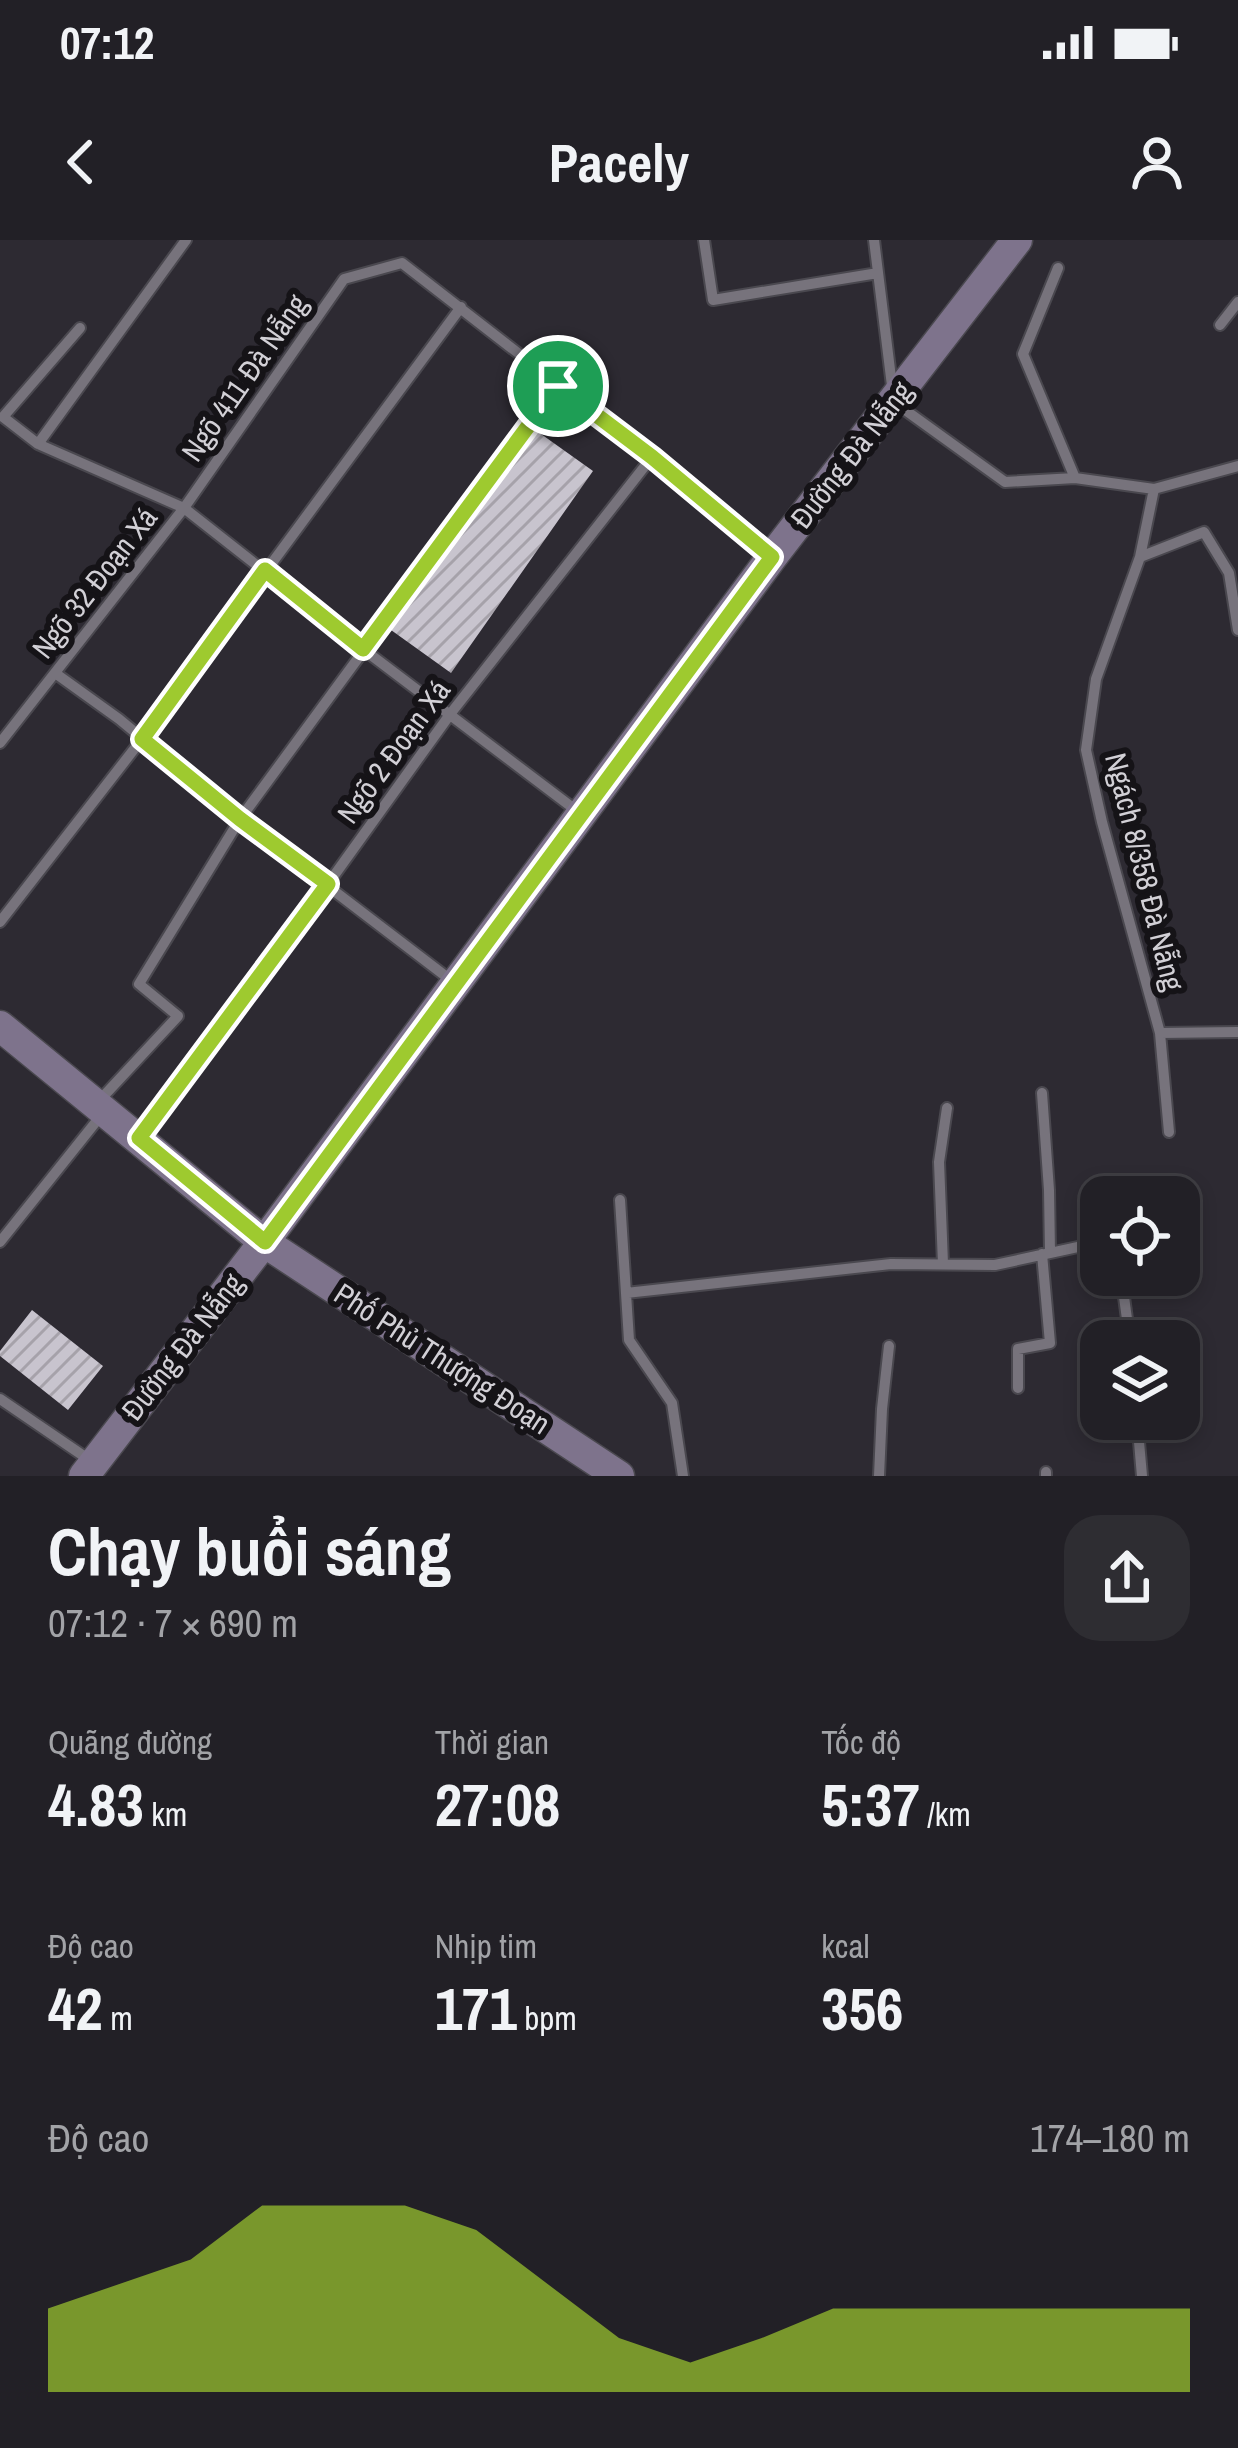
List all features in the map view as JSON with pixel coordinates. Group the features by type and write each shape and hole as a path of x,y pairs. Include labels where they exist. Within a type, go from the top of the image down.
{"main road":[{"name":"Đường Đà Nẵng","path":"89,1469 265,1242 772,557 1016,240"},
{"name":"Phố Phủ Thượng Đoạn","path":"0,1026 265,1242 619,1476"}],"lane":[{"path":"38,443 186,240"},
{"path":"704,240 713,300 878,273"},
{"path":"874,240 895,402 1004,482 1076,478 1154,489 1238,466"},
{"name":"Ngõ 411 Đà Nẵng","path":"460,308 402,263 344,279 184,508 580,813"},
{"path":"1058,268 1023,354 1076,478"},
{"path":"1220,325 1238,302"},
{"path":"0,922 142,739 460,308 772,557"},
{"path":"80,328 3,417 38,443 184,508"},
{"path":"0,1242 101,1107 178,1016 139,984 240,819 558,386"},
{"name":"Ngõ 2 Đoạn Xá","path":"139,1138 451,713 652,457"},
{"name":"Ngách 8/358 Đà Nẵng","path":"1154,489 1140,557 1096,679 1086,750 1160,1033 1169,1132"},
{"name":"Ngõ 32 Đoạn Xá","path":"0,743 184,508"},
{"path":"1140,557 1204,532 1229,573 1238,630"},
{"path":"55,673 455,983"},
{"path":"1160,1033 1238,1032"},
{"path":"1018,1388 1018,1348 1050,1343 1049,1190 1042,1093"},
{"path":"943,1264 939,1162 947,1108"},
{"path":"620,1200 628,1340 672,1403 682,1476"},
{"path":"626,1293 891,1264 994,1264 1080,1247"},
{"path":"879,1476 889,1346"},
{"path":"0,1399 89,1469"},
{"path":"1139,1440 1142,1476"}],"building":[{"path":"534,429 593,471 451,673 391,630"},
{"path":"32,1310 103,1366 68,1410 0,1356"}],"route":[{"path":"558,386 772,557 265,1242 139,1138 328,884 142,739 265,570 363,649 558,386"}]}
